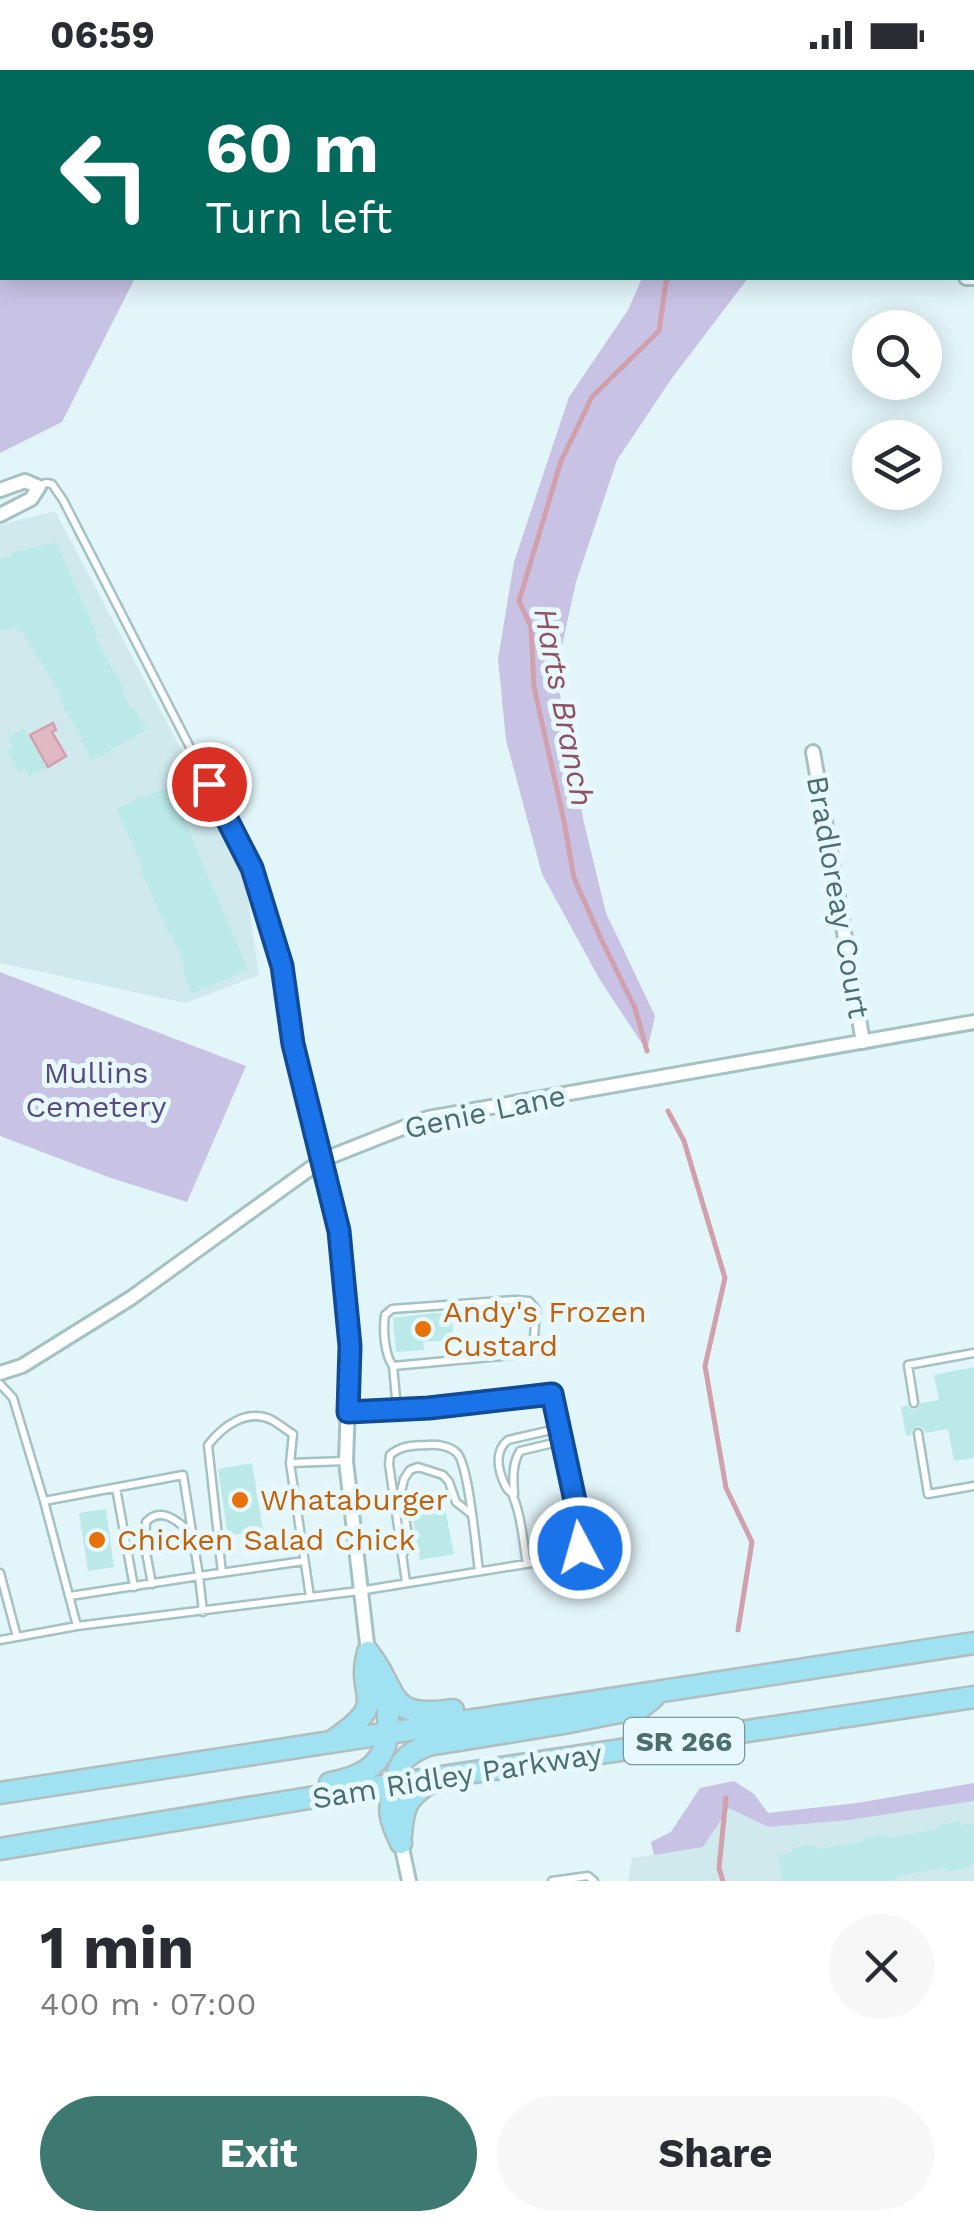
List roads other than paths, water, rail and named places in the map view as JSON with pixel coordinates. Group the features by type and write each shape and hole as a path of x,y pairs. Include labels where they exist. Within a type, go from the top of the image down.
{"main road":[{"name":"Sam Ridley Parkway","path":"0,1793 974,1643"},
{"path":"368,1652 378,1664 390,1694 400,1704 428,1714 612,1687 639,1685 663,1690"},
{"path":"330,1742 353,1727 366,1711 369,1692 364,1664 368,1652"},
{"path":"132,1828 141,1815 353,1778 377,1762 384,1752 390,1715 384,1680"},
{"path":"401,1843 389,1810 401,1761 411,1752 428,1745 640,1708 663,1690"},
{"name":"Sam Ridley Parkway","path":"0,1849 394,1784 974,1697"},
{"path":"401,1843 403,1809 435,1778"}],"street":[{"path":"0,490 24,480 39,486 31,499 0,515"},
{"name":"Bradloreay Court","path":"813,752 864,1042"},
{"name":"Genie Lane","path":"0,1373 22,1366 131,1298 322,1160 428,1118 974,1022"},
{"path":"322,1160 339,1231 350,1346 346,1461 368,1652"},
{"path":"401,1843 409,1881"}],"lane":[{"path":"39,486 52,484 63,500 252,868 282,966 293,1044 322,1160"},
{"path":"394,1366 533,1353 536,1309 528,1301 516,1300 392,1309 384,1324 388,1359 394,1366 398,1409"},
{"path":"914,1403 908,1365 974,1352"},
{"path":"0,1384 14,1398 77,1626"},
{"path":"0,1640 527,1564 574,1556 580,1548 582,1533 552,1394 348,1412"},
{"path":"222,1572 208,1445 221,1429 245,1416 269,1418 292,1434 290,1463 310,1597"},
{"path":"514,1496 499,1464 502,1445 508,1440 560,1428"},
{"path":"918,1434 928,1494 974,1486"},
{"path":"527,1564 514,1496 516,1457 520,1451 562,1440"},
{"path":"406,1582 389,1464 390,1455 400,1447 435,1444 461,1456 479,1571"},
{"path":"290,1463 346,1461"},
{"path":"402,1557 410,1543 401,1492 410,1470 418,1467 443,1475 456,1502 471,1514"},
{"path":"44,1501 182,1475 203,1612"},
{"path":"116,1488 134,1587"},
{"path":"152,1584 144,1532 148,1519 170,1517 192,1534"},
{"path":"69,1596 304,1562"},
{"path":"0,1573 17,1636"},
{"path":"552,1881 588,1876 594,1881"}],"waterway":[{"name":"Harts Branch","path":"647,1051 635,1008 574,878 534,687 531,627 519,601 561,461 592,397 659,331 668,280"},
{"name":"Harts Branch","path":"668,1111 684,1141 725,1278 705,1366 726,1488 752,1542 738,1630"},
{"name":"Harts Branch","path":"723,1881 719,1868 726,1798"}],"place":[{"name":"Andy's Frozen Custard","path":"423,1329"},
{"name":"Whataburger","path":"240,1500"},
{"name":"Chicken Salad Chick","path":"97,1540"}],"park label":[{"name":"Mullins Cemetery","path":"96,1090"}]}
